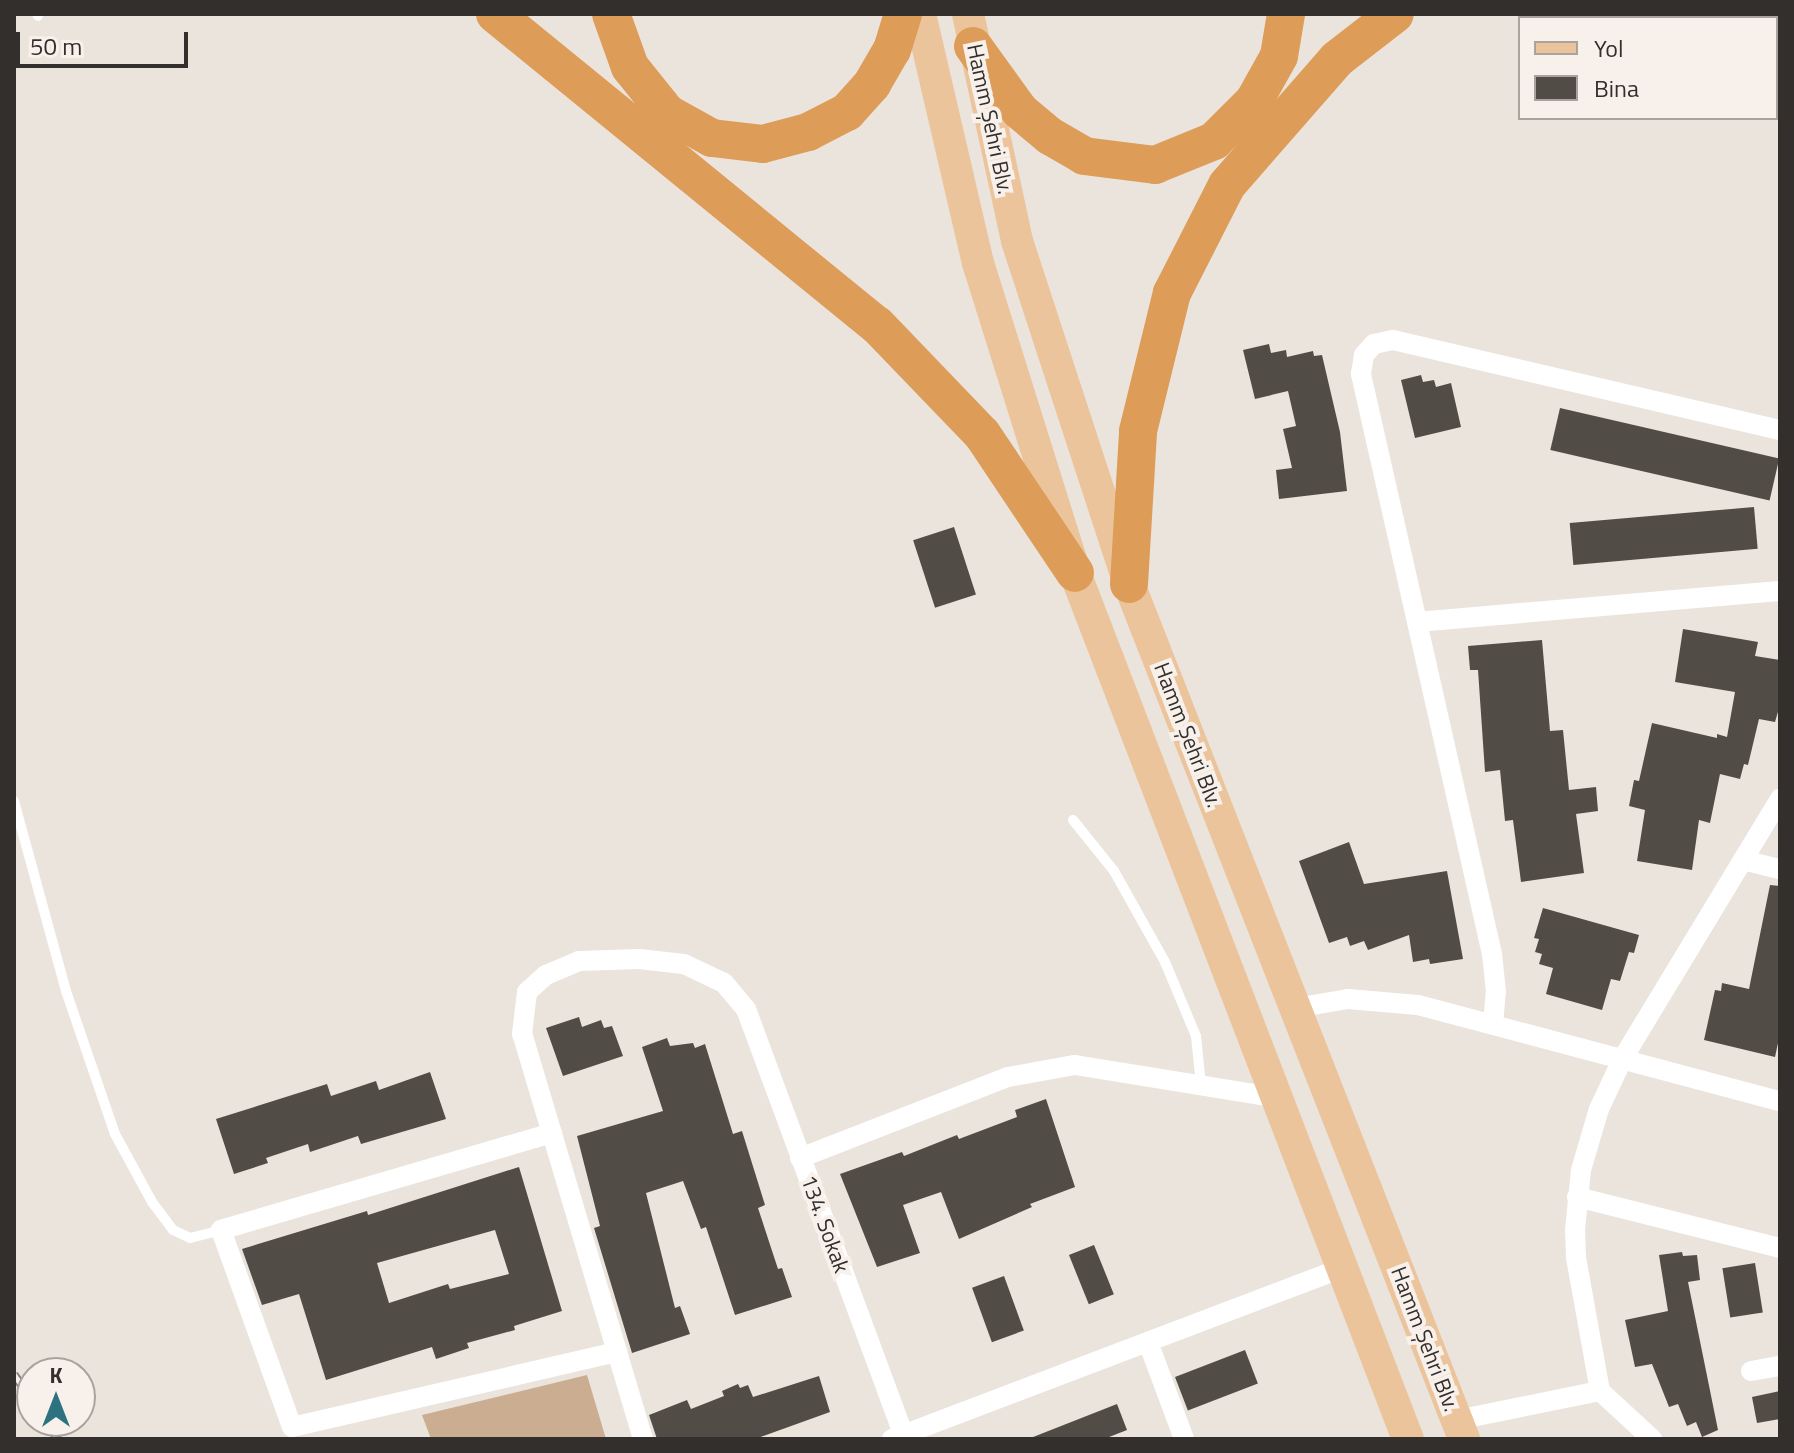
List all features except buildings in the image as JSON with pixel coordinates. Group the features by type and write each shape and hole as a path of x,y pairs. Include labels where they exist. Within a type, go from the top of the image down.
{"highway":[{"path":"495,14 877,325 982,434 1075,573"},
{"path":"611,14 630,67 667,113 712,138 763,144 808,132 847,112 872,84 892,50 903,14"},
{"path":"970,30 1020,111 1050,136 1084,156 1155,165 1214,141 1254,101 1279,56 1286,14"},
{"path":"1129,584 1138,431 1172,293 1227,185 1337,59 1395,14"}],"main road":[{"name":"Hamm Şehri Blv.","path":"920,14 978,263 1075,573 1408,1439"},
{"name":"Hamm Şehri Blv.","path":"970,30 1017,241 1129,584 1460,1430"}],"street":[{"path":"1493,1024 1496,992 1492,954 1361,374 1364,355 1374,344 1393,340 1780,430"},
{"path":"1417,622 1780,591"},
{"path":"1652,1439 1600,1391 1576,1257 1577,1197 1581,1170 1599,1109 1623,1058 1780,799"},
{"path":"1743,860 1780,869"},
{"name":"134. Sokak","path":"552,1133 522,1034 527,992 546,975 579,961 639,959 684,964 724,983 746,1009 900,1438"},
{"path":"1295,1008 1330,1000 1392,1001 1493,1024 1780,1101"},
{"path":"800,1158 1008,1077 1075,1065 1279,1098"},
{"path":"617,1352 292,1427 221,1230 552,1133 643,1439"},
{"path":"1577,1197 1780,1248"},
{"path":"900,1438 1343,1268"},
{"path":"1148,1342 1184,1439"},
{"path":"1751,1371 1780,1366"},
{"path":"1460,1430 1600,1391"}],"lane":[{"path":"14,801 66,991 115,1134 152,1202 173,1230 190,1238 221,1230"},
{"path":"1073,820 1114,871 1165,962 1196,1036 1201,1085"}],"shaded area":[{"path":"587,1375 606,1439 431,1439 422,1415"}]}
